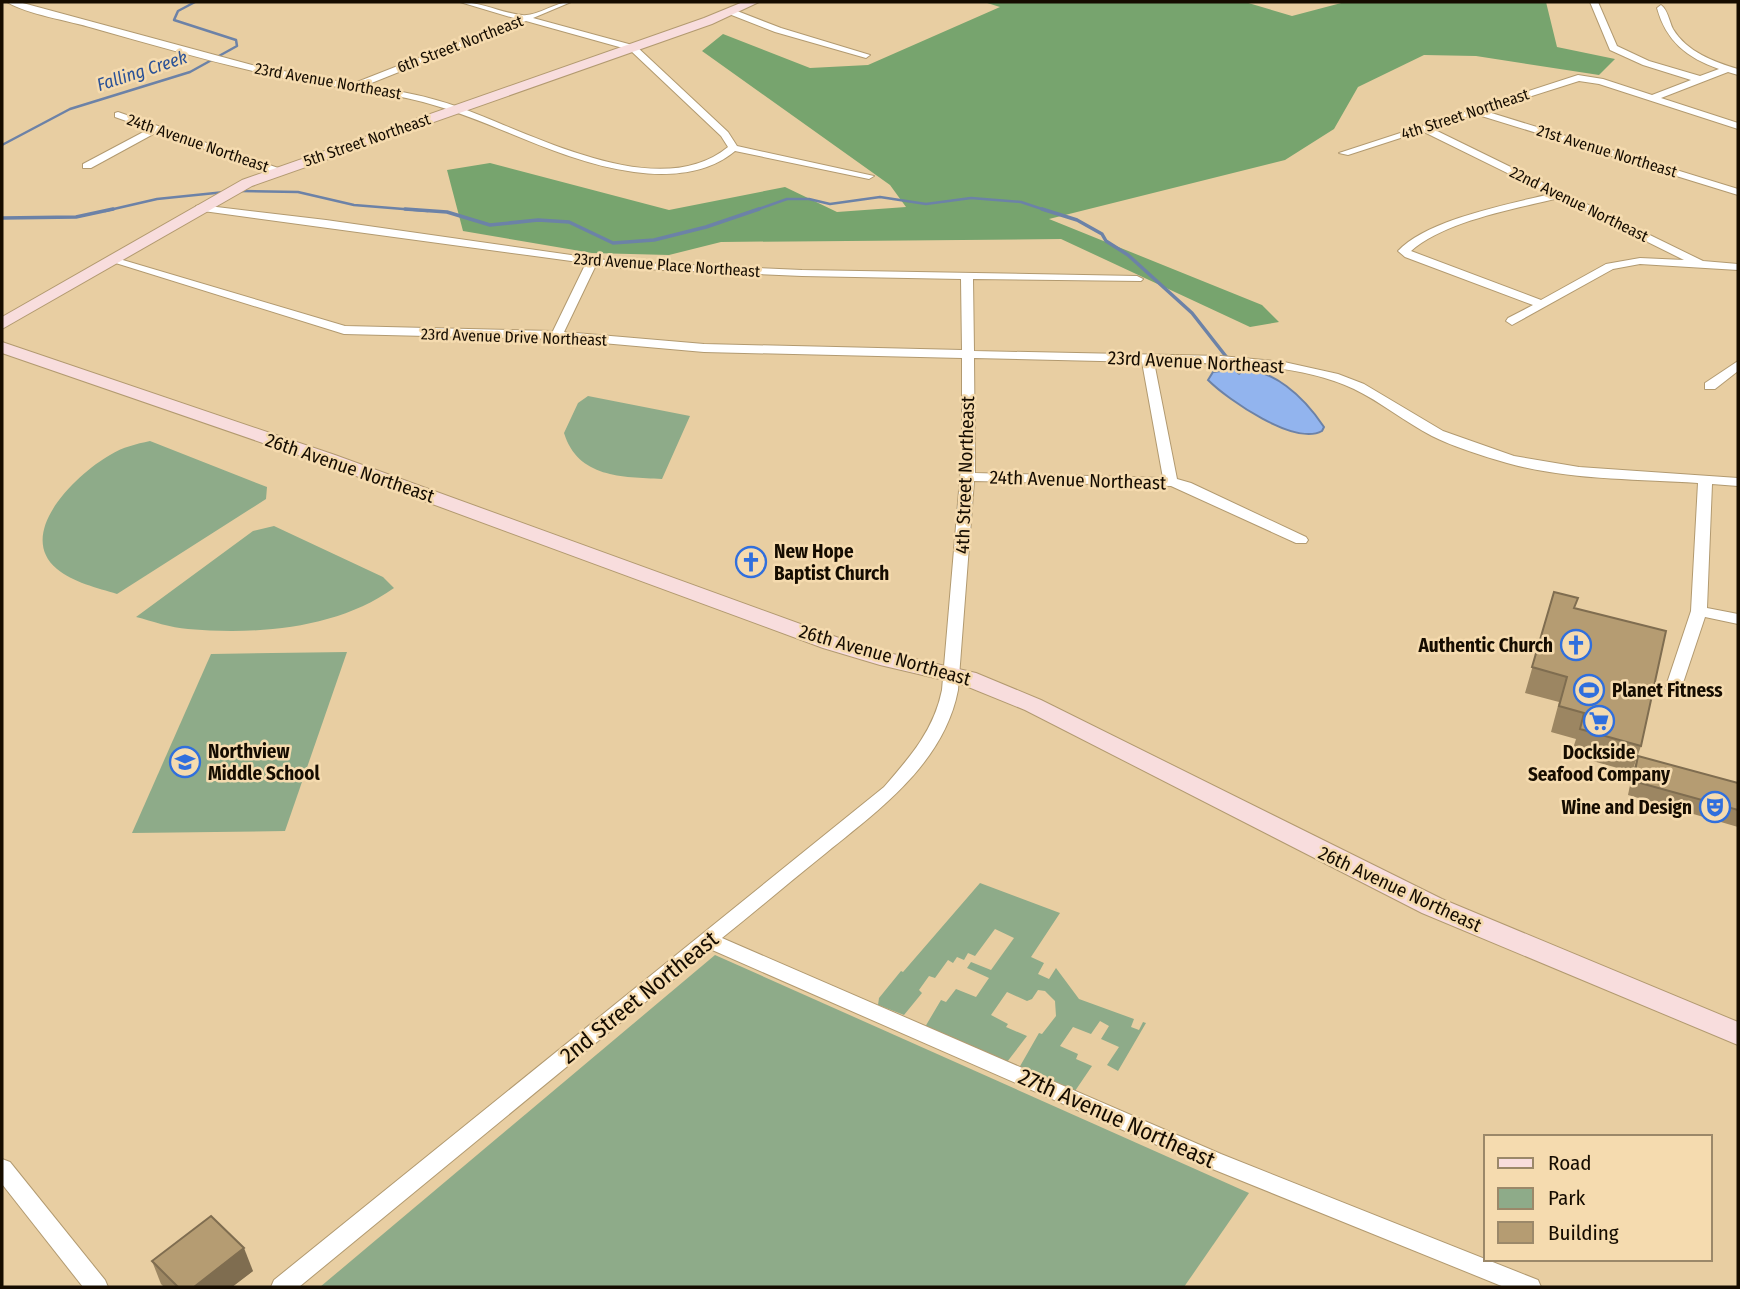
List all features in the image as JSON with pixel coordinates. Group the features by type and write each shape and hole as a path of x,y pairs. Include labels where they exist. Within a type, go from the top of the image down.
{"street":[{"name":"23rd Avenue Northeast","path":"11,2 233,63 307,80 413,97 589,159 642,170 667,170 709,163 733,148"},
{"path":"464,2 633,48 725,134 733,148 869,176"},
{"name":"6th Street Northeast","path":"354,87 567,2"},
{"name":"5th Street Northeast","path":"2,324 200,208 277,171 633,48 753,2"},
{"path":"1594,2 1595,12 1612,48 1646,63 1699,79"},
{"path":"1661,8 1664,22 1671,34 1688,53 1738,72"},
{"path":"732,12 778,30 866,55"},
{"path":"1652,97 1727,69"},
{"name":"4th Street Northeast","path":"1344,153 1569,79 1586,78 1652,97"},
{"path":"1652,97 1738,126"},
{"name":"21st Avenue Northeast","path":"1475,111 1738,192"},
{"name":"24th Avenue Northeast","path":"118,115 277,171"},
{"name":"22nd Avenue Northeast","path":"1423,128 1701,264 1738,267"},
{"path":"87,166 156,129"},
{"path":"1542,304 1409,256 1404,251 1414,243 1468,220 1560,195"},
{"name":"23rd Avenue Place Northeast","path":"200,208 326,223 592,262 690,269 1138,279"},
{"name":"23rd Avenue Drive Northeast","path":"112,260 344,330 558,335 704,348 968,354"},
{"path":"1512,321 1618,264 1640,261 1701,264"},
{"path":"558,335 592,262"},
{"name":"4th Street Northeast","path":"950,674 968,477 967,276"},
{"name":"26th Avenue Northeast","path":"2,347 328,459 831,643 985,684 1034,705 1432,906 1738,1034"},
{"name":"23rd Avenue Northeast","path":"968,354 1250,362 1315,372 1359,387 1446,437 1511,460 1579,471 1738,482"},
{"path":"1147,358 1171,482"},
{"path":"1710,386 1738,365"},
{"name":"24th Avenue Northeast","path":"968,477 1171,482 1186,486 1301,540"},
{"path":"1672,689 1699,611 1705,479"},
{"path":"1699,611 1738,619"},
{"name":"2nd Street Northeast","path":"282,1287 890,791 917,760 940,723 952,691 950,674"},
{"name":"27th Avenue Northeast","path":"708,940 1213,1160 1530,1287"},
{"path":"2,1168 97,1287"}],"green space":[{"path":"984,2 1245,2 1292,16 1345,2 1546,2 1557,47 1615,59 1599,75 1476,56 1424,55 1358,87 1334,129 1285,160 1049,219 1262,305 1279,322 1250,327 1061,239 721,242 669,255 592,253 463,231 447,170 490,163 669,210 785,187 837,212 906,207 890,185 702,51 723,34 810,68 868,65 1000,7"},
{"path":"588,396 690,416 662,479 603,472 580,459 564,433 578,403"},
{"path":"150,441 267,487 266,499 117,594 63,574 46,555 43,539 46,522 55,505 82,475 110,455"},
{"path":"274,526 383,577 394,588 347,613 295,626 214,631 168,626 136,617 253,531"},
{"path":"347,652 285,831 132,833 211,654"},
{"path":"980,883 1060,913 1031,957 1044,963 1038,974 1049,979 1056,968 1079,999 1134,1019 1131,1027 1139,1030 1143,1022 1146,1023 1118,1071 1107,1065 1119,1047 1101,1039 1109,1026 1100,1021 1091,1034 1073,1027 1060,1046 1078,1054 1076,1059 1092,1066 1075,1091 1019,1068 1039,1033 1042,1034 1056,1016 1055,1001 1045,991 1038,990 1032,999 1027,1001 1007,992 991,1015 1008,1024 1006,1027 1027,1036 1007,1062 925,1027 941,1000 946,1002 956,989 976,997 989,978 967,968 971,962 991,970 1014,938 995,929 975,956 968,953 964,960 957,957 953,963 948,960 935,978 929,976 919,990 922,993 904,1015 878,1005 879,998 901,971 903,972"},
{"path":"715,955 1249,1193 1184,1287 320,1287"}],"water":[{"path":"1235,369 1262,373 1286,386 1316,416 1324,427 1322,431 1310,434 1279,427 1230,399 1208,380 1213,372"}],"building":[{"path":"1554,592 1578,598 1574,608 1666,631 1641,746 1580,729 1584,713 1559,706 1567,677 1532,667"},
{"path":"1638,756 1738,783 1738,810 1633,781"},
{"path":"211,1216 244,1248 194,1287 178,1287 152,1261"}],"waterway":[{"name":"Falling Creek","path":"2,145 70,109 190,72 237,46 236,40 174,20 178,11 195,2"},
{"path":"241,191 298,192 354,205 428,211"},
{"path":"105,211 157,199 225,192"},
{"path":"753,211 787,199 809,199 830,204 880,197 926,204 971,198 1021,202 1042,209"},
{"path":"2,218 76,217 113,209"},
{"path":"405,209 447,212 490,225 538,220 569,222 613,243 654,240 706,227 759,209"},
{"path":"1042,209 1077,220 1102,234 1106,241 1128,255 1192,313 1239,373"},
{"path":"1042,209 1048,211"}],"place":[{"name":"New Hope Baptist Church","path":"751,562"},
{"name":"Authentic Church","path":"1576,645"},
{"name":"Planet Fitness","path":"1589,690"},
{"name":"Dockside Seafood Company","path":"1599,721"},
{"name":"Northview Middle School","path":"185,762"},
{"name":"Wine and Design","path":"1715,807"}]}
